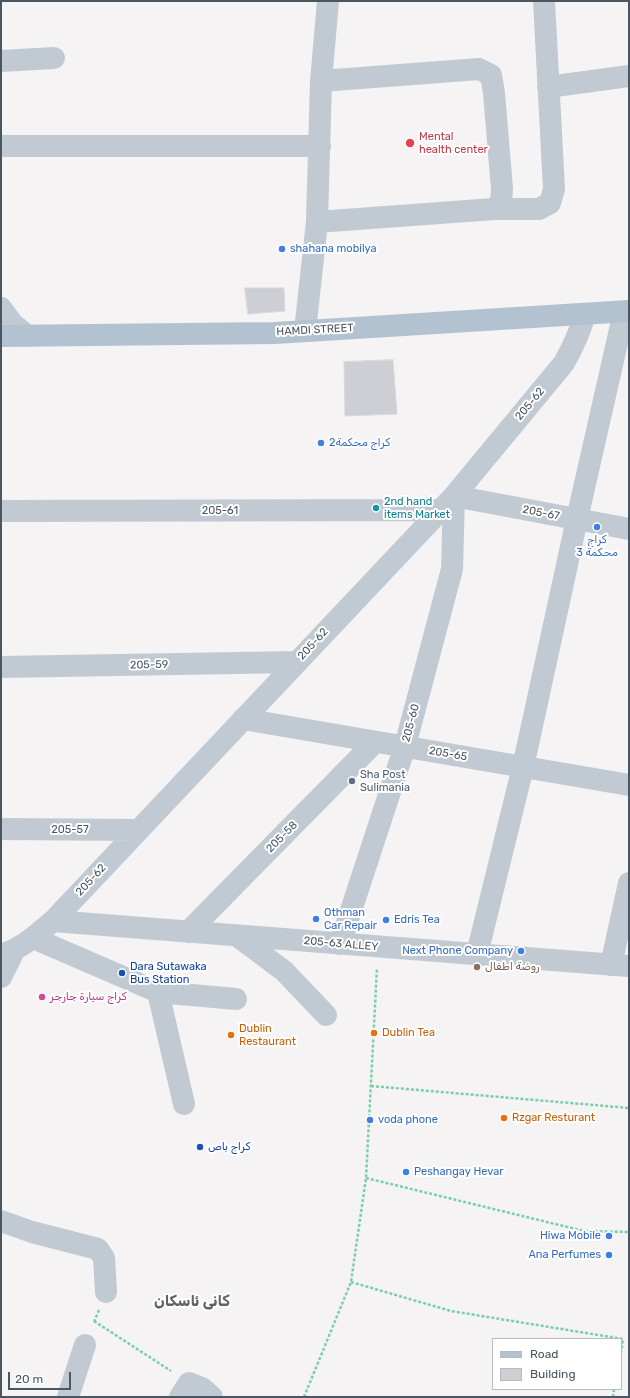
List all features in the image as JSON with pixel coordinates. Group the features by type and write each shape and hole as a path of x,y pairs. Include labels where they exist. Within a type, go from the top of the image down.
{"main road":[{"name":"HAMDI STREET","path":"1,336 275,333 627,312"}],"street":[{"path":"305,331 317,222 321,81 328,1"},
{"path":"317,222 494,209 539,209 550,203 554,189 544,1"},
{"path":"1,61 54,58"},
{"path":"321,81 478,69 490,75 494,93 502,189 501,202 494,209"},
{"path":"548,86 629,76"},
{"path":"1,146 320,146"},
{"path":"1,308 14,324 28,336"},
{"path":"477,954 523,767 577,520 627,312"},
{"name":"205-62","path":"7,953 33,938 53,921 446,503 564,363 573,348 585,314"},
{"name":"205-67","path":"446,503 577,520 629,530"},
{"name":"205-61","path":"1,511 446,503"},
{"name":"205-60","path":"340,944 405,746 452,569 446,503"},
{"name":"205-59","path":"1,667 296,662"},
{"name":"205-65","path":"243,719 629,784"},
{"name":"205-58","path":"188,932 375,742"},
{"name":"205-57","path":"1,829 138,830"},
{"path":"620,965 629,883"},
{"name":"205-63 ALLEY","path":"53,921 620,965"},
{"path":"236,935 284,971 326,1015"},
{"path":"33,938 158,992 236,999"},
{"path":"1,977 7,953"},
{"path":"158,992 184,1104"},
{"path":"1,1220 32,1232 98,1249 104,1258 106,1292"},
{"path":"68,1397 85,1345"},
{"path":"184,1390 202,1388 212,1397"}],"path":[{"path":"304,1397 351,1282 366,1178 378,947"},
{"path":"371,1086 629,1108"},
{"path":"366,1178 584,1232 629,1232"},
{"path":"351,1282 451,1311 618,1338"},
{"path":"85,1345 106,1292"},
{"path":"94,1321 184,1390"},
{"path":"622,1339 624,1339 622,1348"}],"building":[{"path":"245,288 284,288 285,311 248,314"},
{"path":"393,360 397,414 345,416 344,362"}],"place":[{"name":"Mental health center","path":"410,143"},
{"name":"shahana mobilya","path":"282,249"},
{"name":"كراج محكمة2","path":"321,443"},
{"name":"2nd hand items Market","path":"376,508"},
{"name":"كراج محكمة 3","path":"597,527"},
{"name":"Sha Post Sulimania","path":"352,781"},
{"name":"Othman Car Repair","path":"316,919"},
{"name":"Edris Tea","path":"386,920"},
{"name":"Next Phone Company","path":"521,951"},
{"name":"روضة اطفال","path":"477,967"},
{"name":"Dara Sutawaka Bus Station","path":"122,973"},
{"name":"كراج سيارة جارجر","path":"42,997"},
{"name":"Dublin Tea","path":"374,1033"},
{"name":"Dublin Restaurant","path":"231,1035"},
{"name":"Rzgar Resturant","path":"504,1118"},
{"name":"voda phone","path":"370,1120"},
{"name":"كراج باص","path":"200,1147"},
{"name":"Peshangay Hevar","path":"406,1172"},
{"name":"Hiwa Mobile","path":"609,1236"},
{"name":"Ana Perfumes","path":"609,1255"}],"district":[{"name":"کانی ئاسکان","path":"192,1302"}]}
